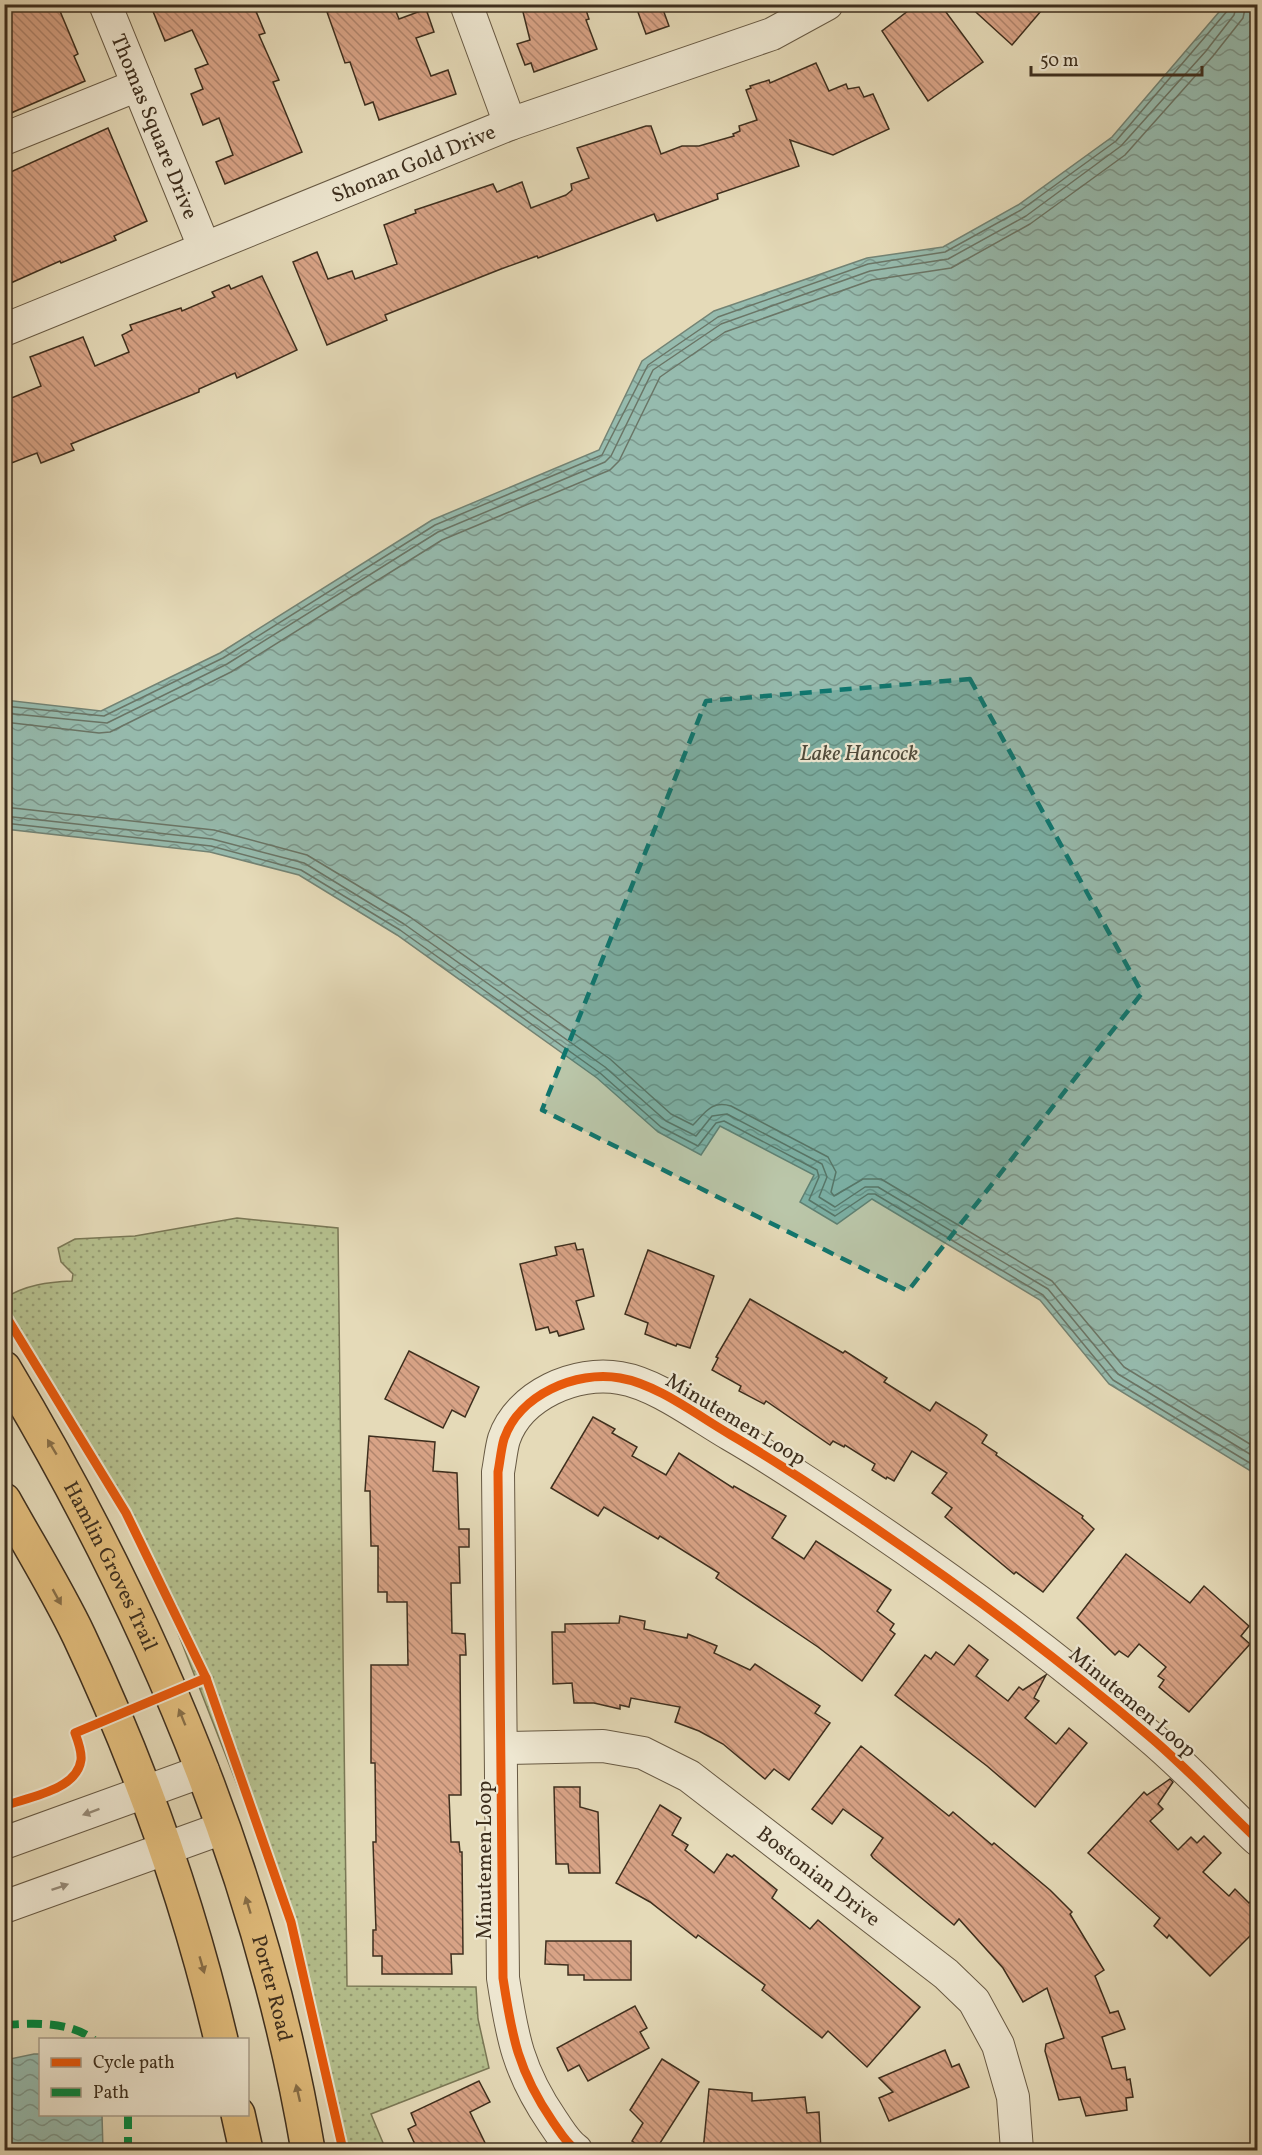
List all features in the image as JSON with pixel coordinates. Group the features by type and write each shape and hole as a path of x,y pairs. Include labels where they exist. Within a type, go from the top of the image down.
{"main road":[{"name":"Hamlin Groves Trail","path":"4,1368 60,1462 129,1598 204,1771"},
{"path":"4,1500 78,1634 146,1791 208,1985 221,2038"},
{"name":"Porter Road","path":"204,1771 224,1828 276,2000 308,2151"},
{"path":"238,2116 246,2151"}],"street":[{"name":"Thomas Square Drive","path":"105,4 204,247"},
{"path":"466,4 510,124"},
{"name":"Shonan Gold Drive","path":"4,330 510,124 772,34 827,4"},
{"path":"4,140 138,85"},
{"name":"Minutemen Loop","path":"576,2151 569,2145 542,2106 521,2068 510,2024 503,1978 498,1472 504,1438 520,1412 539,1396 561,1384 591,1377 618,1377 642,1383 768,1456 926,1562 1073,1673 1151,1737 1257,1839"},
{"name":"Bostonian Drive","path":"502,1748 603,1746 643,1753 689,1776 946,1974 974,2001 998,2045 1013,2097 1017,2151"},
{"path":"4,1843 204,1771"},
{"path":"4,1906 224,1828"}],"highlighted area":[{"path":"970,679 1142,993 908,1291 542,1110 706,701"}],"green space":[{"path":"237,1218 338,1228 347,1986 476,1987 478,2019 489,2068 371,2114 386,2150 343,2150 292,1925 153,1569 5,1313 5,1298 21,1290 54,1282 72,1281 73,1274 61,1262 58,1248 75,1239 135,1236"}],"water":[{"name":"Lake Hancock","path":"1225,5 1258,5 1257,1475 1109,1384 1040,1300 872,1199 837,1224 800,1202 814,1175 720,1126 701,1155 658,1132 597,1078 397,935 299,875 210,852 5,829 5,700 101,711 220,653 432,520 599,450 642,361 714,311 867,258 943,247 1018,205 1112,137"},
{"path":"39,2054 39,2116 102,2116 103,2150 5,2150 5,2060"}],"building":[{"path":"4,4 57,4 78,54 74,56 85,81 4,116"},
{"path":"150,4 253,4 265,33 259,35 279,80 273,82 302,152 225,184 216,162 233,155 219,118 203,125 191,94 203,89 195,69 208,64 192,30 165,41"},
{"path":"350,4 393,4 399,19 426,9 434,32 416,38 431,76 448,70 456,94 379,120 373,102 365,105 350,62 345,63 327,12"},
{"path":"521,4 584,4 589,19 586,20 597,49 534,72 531,63 525,65 517,44 530,40"},
{"path":"635,4 661,4 669,26 646,34"},
{"path":"917,4 940,4 983,62 928,101 882,31"},
{"path":"967,4 1047,4 1012,45"},
{"path":"816,63 829,91 846,84 848,89 859,87 864,97 873,94 889,129 833,155 790,140 799,166 717,194 718,199 657,221 654,214 538,258 537,256 501,269 385,315 387,320 327,345 293,262 317,252 328,279 352,271 355,279 397,264 384,225 416,213 415,210 493,184 497,192 522,182 531,208 566,195 572,190 571,184 589,178 577,148 646,126 651,126 661,154 682,146 699,146 734,136 733,134 740,131 739,126 757,120 746,90 751,88 750,86 769,80 770,83"},
{"path":"108,128 147,221 114,236 116,240 61,263 60,261 4,286 4,175"},
{"path":"262,276 297,350 237,378 235,373 199,389 199,392 71,444 74,450 41,463 37,453 4,466 4,401 41,386 30,357 83,337 95,366 129,352 122,335 132,330 130,325 181,308 182,311 215,297 212,292 229,285 231,289"},
{"path":"575,1243 577,1250 583,1249 594,1296 576,1301 584,1329 559,1336 557,1331 550,1333 548,1327 536,1330 520,1264 557,1255 555,1247"},
{"path":"648,1250 714,1276 690,1348 677,1344 676,1346 645,1334 648,1323 625,1314"},
{"path":"750,1299 843,1353 845,1351 887,1378 884,1382 930,1411 936,1402 976,1427 987,1435 982,1443 997,1453 996,1455 1083,1516 1082,1518 1094,1529 1043,1592 1016,1572 1014,1574 945,1517 952,1508 932,1493 947,1473 912,1451 894,1481 887,1477 886,1479 872,1470 875,1464 845,1445 844,1447 833,1441 830,1445 766,1401 764,1404 739,1391 741,1386 712,1370 718,1358 716,1357"},
{"path":"409,1351 479,1387 465,1417 452,1410 443,1428 385,1399"},
{"path":"593,1417 615,1429 612,1433 637,1447 632,1456 666,1475 679,1453 733,1488 734,1486 786,1516 772,1538 804,1559 816,1541 891,1590 877,1611 894,1624 890,1630 895,1634 862,1681 818,1647 716,1578 719,1573 660,1536 658,1539 604,1507 598,1516 551,1488"},
{"path":"369,1436 435,1442 433,1471 457,1473 459,1529 469,1529 469,1547 459,1547 460,1583 451,1583 452,1633 465,1634 466,1655 460,1655 461,1795 449,1795 451,1842 459,1842 460,1852 462,1852 463,1954 451,1954 452,1974 382,1974 382,1956 373,1956 373,1930 376,1930 373,1842 376,1842 375,1763 371,1763 371,1665 408,1665 407,1602 387,1602 387,1592 378,1592 378,1546 371,1546 370,1491 365,1491"},
{"path":"1126,1554 1190,1603 1204,1586 1249,1626 1241,1636 1250,1644 1189,1712 1159,1687 1164,1680 1158,1676 1166,1667 1139,1644 1128,1657 1119,1651 1115,1655 1077,1618"},
{"path":"620,1616 645,1621 644,1629 687,1638 688,1634 717,1646 714,1653 750,1670 755,1664 820,1706 815,1713 830,1723 789,1780 774,1769 765,1779 723,1744 699,1731 675,1722 680,1707 631,1698 629,1707 620,1705 620,1709 594,1703 574,1703 572,1683 553,1684 552,1632 565,1632 565,1624 619,1623"},
{"path":"969,1645 988,1660 976,1676 1008,1701 1019,1687 1023,1690 1046,1675 1034,1698 1039,1701 1025,1718 1056,1744 1069,1728 1087,1743 1035,1807 987,1766 895,1695 925,1655 931,1659 936,1652 954,1665"},
{"path":"861,1746 949,1816 953,1812 992,1845 994,1843 1050,1890 1072,1912 1070,1914 1104,1970 1095,1976 1110,2013 1118,2011 1125,2029 1102,2037 1112,2069 1125,2067 1127,2080 1130,2079 1133,2097 1126,2098 1127,2110 1086,2116 1080,2097 1059,2100 1045,2051 1046,2044 1064,2038 1047,1988 1023,2002 1003,1968 959,1919 954,1925 873,1858 871,1855 883,1838 843,1809 832,1824 812,1809"},
{"path":"1170,1779 1173,1782 1158,1804 1163,1809 1150,1821 1178,1850 1191,1837 1197,1843 1204,1836 1221,1853 1203,1872 1229,1896 1235,1889 1249,1903 1257,1896 1257,1929 1210,1976 1169,1935 1167,1938 1154,1926 1160,1918 1088,1853 1144,1792 1147,1795"},
{"path":"554,1787 580,1787 580,1807 598,1812 600,1873 569,1873 568,1864 556,1864"},
{"path":"660,1805 681,1818 672,1835 688,1845 685,1850 714,1873 727,1854 732,1857 734,1855 777,1890 772,1898 810,1929 818,1920 920,2007 867,2067 828,2031 822,2038 762,1990 765,1985 698,1935 696,1938 650,1902 616,1883"},
{"path":"546,1941 631,1941 631,1980 584,1980 584,1975 568,1975 568,1965 545,1964"},
{"path":"635,2006 647,2028 640,2032 649,2048 588,2081 579,2065 568,2071 557,2048"},
{"path":"945,2050 952,2067 959,2064 969,2087 889,2121 879,2098 893,2092 879,2078"},
{"path":"662,2059 699,2082 655,2151 646,2151 632,2141 643,2123 630,2110"},
{"path":"479,2081 490,2102 470,2112 489,2151 418,2151 408,2129 416,2125 411,2113"},
{"path":"709,2089 752,2093 752,2101 805,2097 807,2113 819,2112 821,2151 798,2151 798,2147 703,2151"}],"marked path":[{"path":"4,2025 63,2026 91,2038"},
{"path":"128,2116 128,2150"}],"cycle path":[{"path":"4,1313 126,1513 206,1678 291,1922 343,2150"},
{"path":"576,2150 566,2141 541,2104 524,2070 514,2036 503,1978 498,1472 504,1439 511,1423 536,1398 551,1389 585,1378 620,1378 634,1381 663,1394 781,1465 936,1570 1044,1651 1163,1748 1258,1840"},
{"path":"4,1806 50,1791 71,1779 78,1770 81,1760 75,1733 206,1678"}]}
